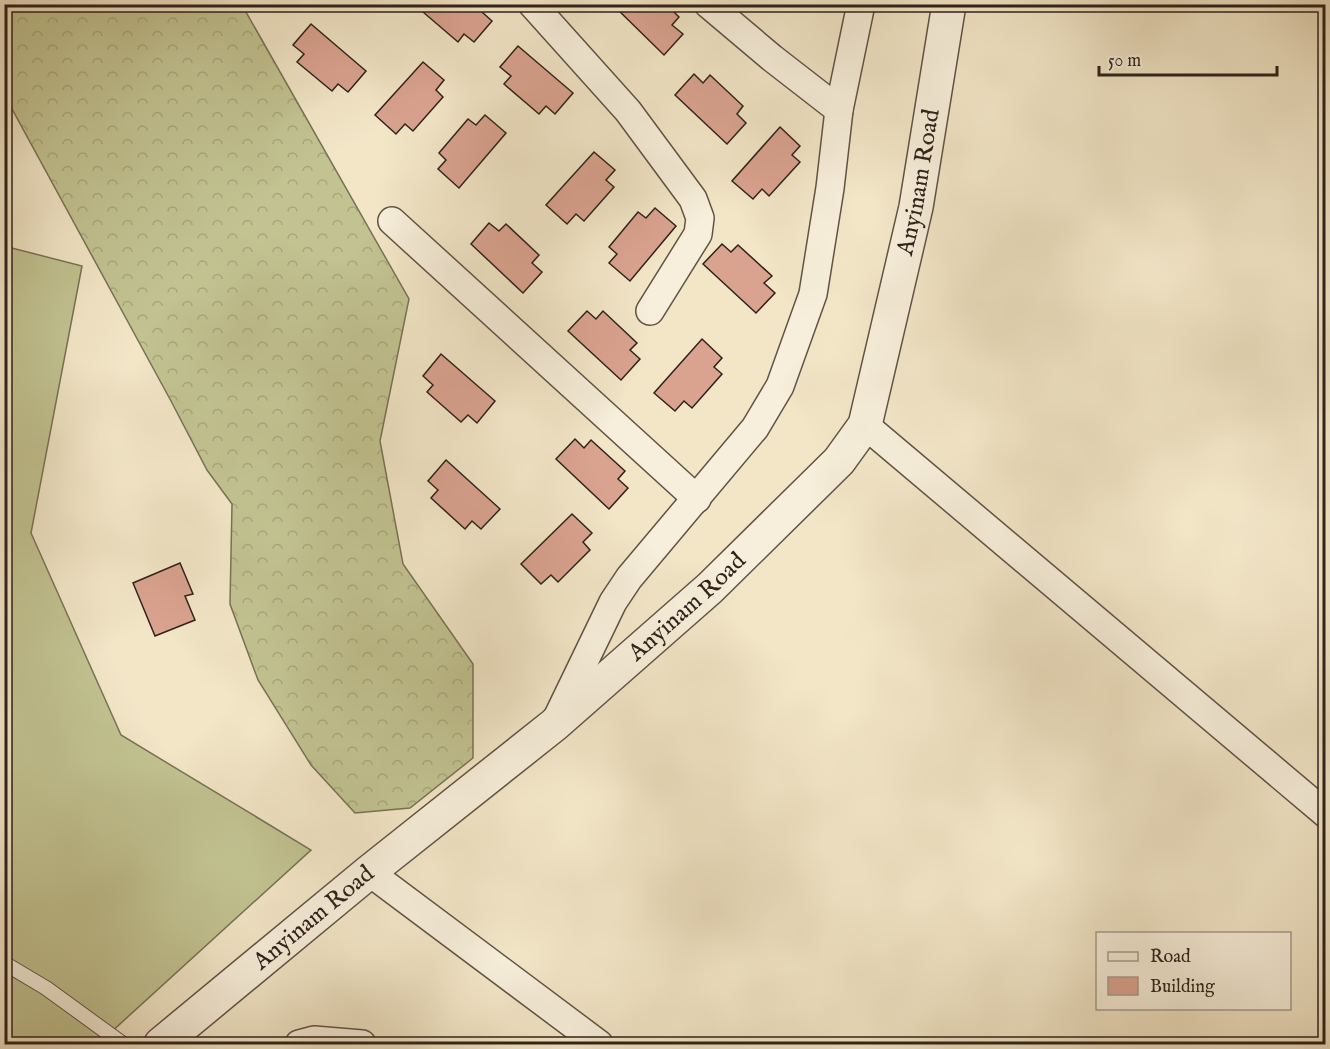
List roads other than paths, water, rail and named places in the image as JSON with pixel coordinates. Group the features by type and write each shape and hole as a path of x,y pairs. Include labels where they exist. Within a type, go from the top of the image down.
{"street":[{"path":"532,4 628,111 693,199 700,218 698,234 650,311"},
{"path":"554,725 613,602 628,578 755,428 780,386 813,294 830,188 839,110 861,4"},
{"name":"Anyinam Road","path":"161,1044 369,872 554,725 710,588 839,461 865,425 916,207 949,4"},
{"path":"718,8 839,110"},
{"path":"392,221 697,499"},
{"path":"865,425 1326,814"},
{"path":"369,872 599,1044"},
{"path":"299,1044 314,1040 362,1044"}],"lane":[{"path":"4,963 46,988 123,1044"}]}
